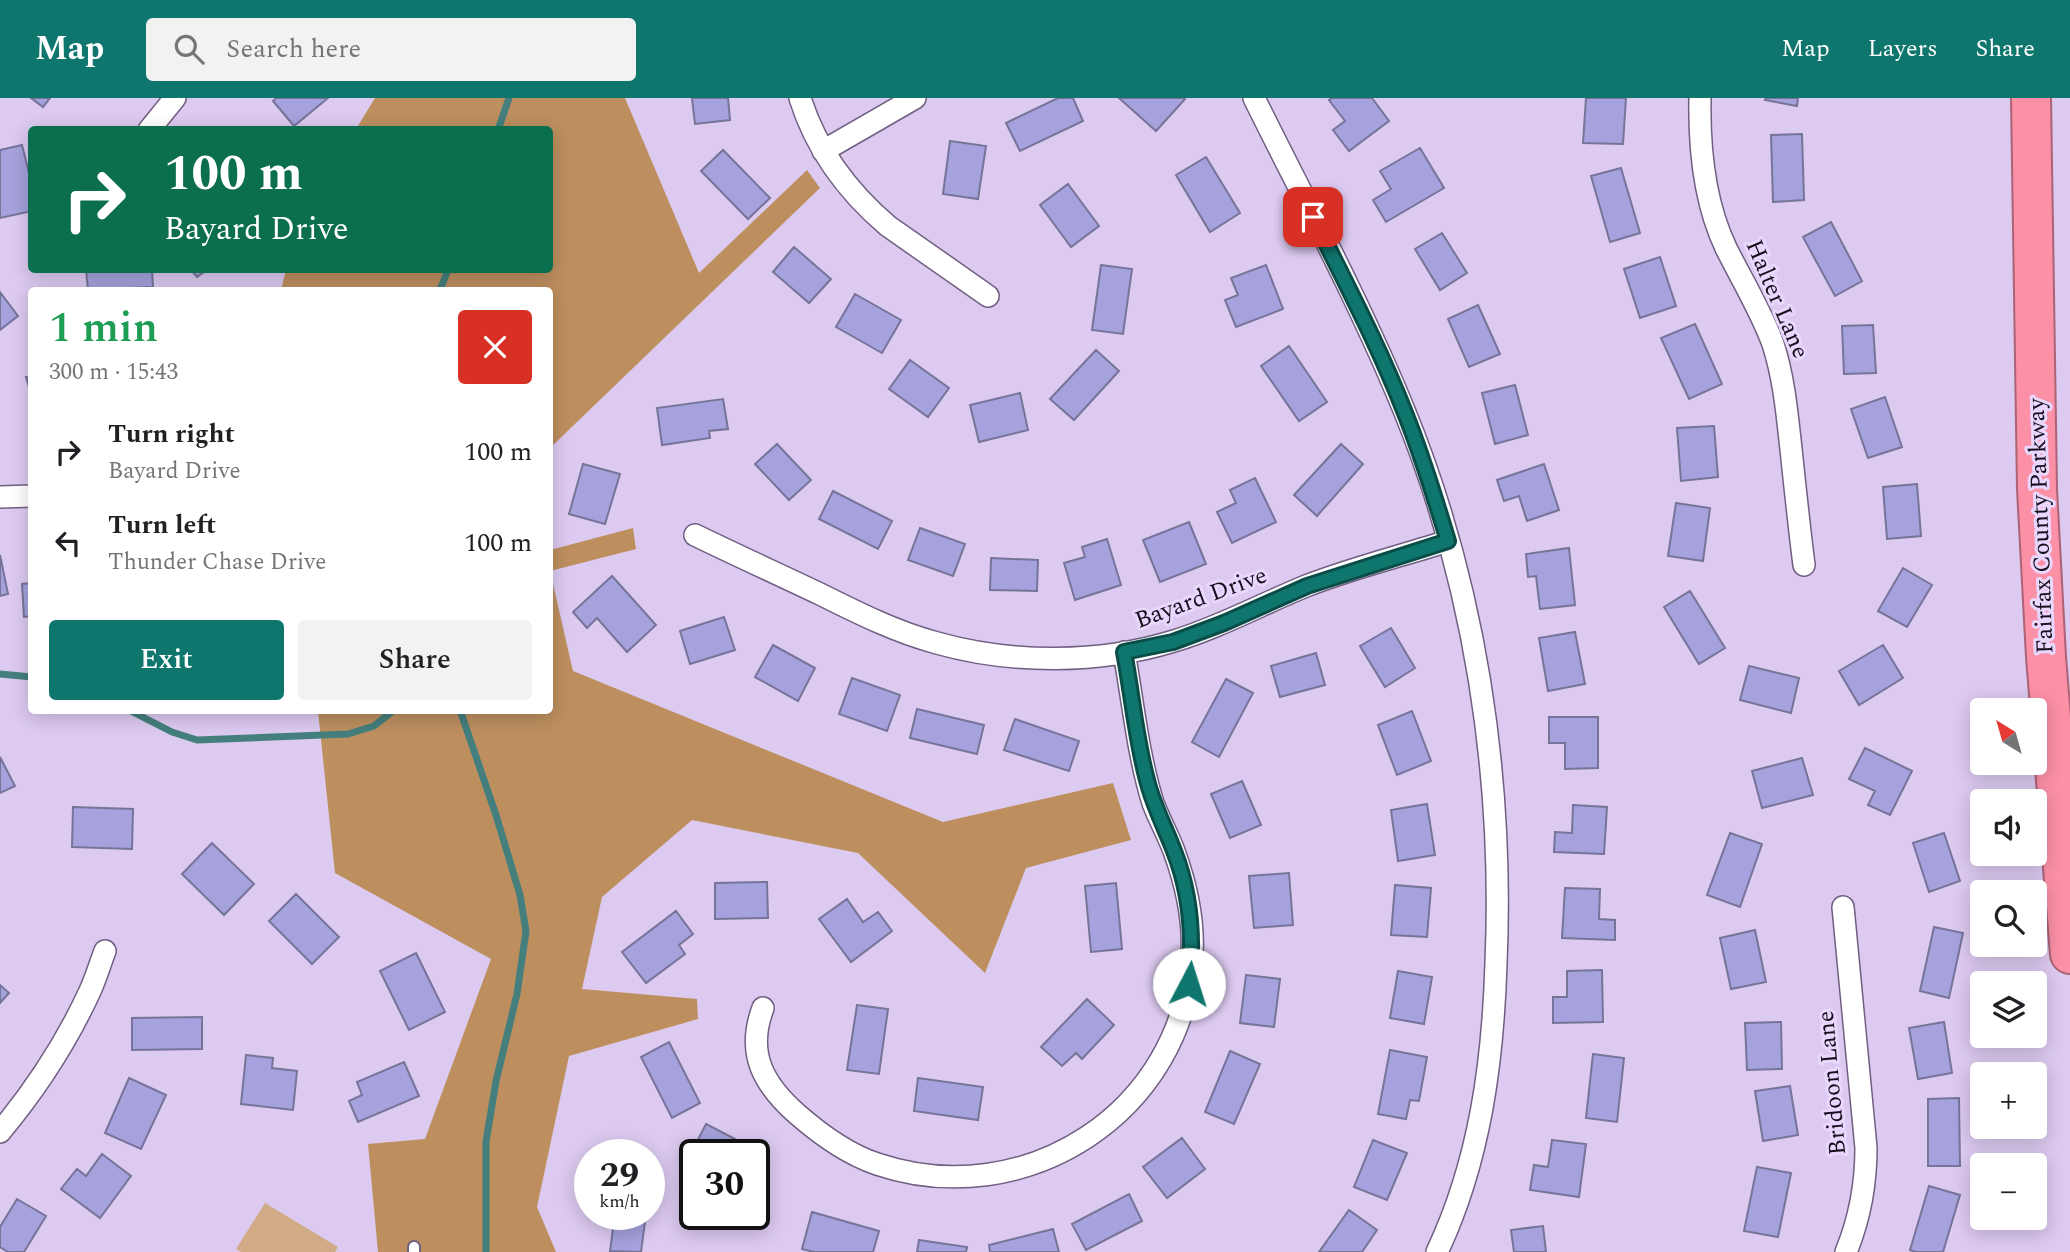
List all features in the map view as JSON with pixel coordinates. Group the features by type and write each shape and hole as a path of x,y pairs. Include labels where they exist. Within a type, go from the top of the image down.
{"highway":[{"name":"Fairfax County Parkway","path":"2031,98 2037,489 2046,657 2070,954"}],"street":[{"path":"152,126 175,98"},
{"path":"800,98 823,150 846,183 873,213 988,296"},
{"path":"823,150 915,98"},
{"path":"1254,98 1372,337 1405,412 1428,476 1464,601 1483,707 1494,797 1499,902 1495,1006 1485,1097 1476,1141 1458,1202 1437,1252"},
{"name":"Halter Lane","path":"1700,98 1704,172 1712,210 1725,246 1772,343 1784,383 1804,565"},
{"path":"0,498 28,496"},
{"name":"Bayard Drive","path":"695,535 885,625 937,643 977,652 1022,657 1073,658 1124,652 1173,642 1224,623 1307,586 1448,541"},
{"path":"763,1008 755,1042 758,1062 766,1079 790,1108 817,1132 841,1147 876,1164 913,1174 952,1178 981,1176 1010,1171 1048,1159 1083,1141 1108,1123 1130,1102 1160,1061 1176,1027 1189,984 1192,953 1190,911 1184,880 1154,805 1146,776 1124,652"},
{"name":"Bridoon Lane","path":"1843,907 1866,1149 1866,1175 1860,1213 1846,1252"},
{"path":"0,1132 54,1058 89,992 105,951"}],"shaded area":[{"path":"375,98 625,98 699,273 807,170 820,188 553,445 553,287 282,287 285,273 553,273 553,126 358,126"},
{"path":"633,528 636,549 553,570 553,549"},
{"path":"553,584 573,671 943,822 1113,783 1131,840 1026,868 985,973 858,853 692,820 602,897 582,989 697,999 698,1019 569,1056 537,1207 556,1252 378,1252 368,1144 425,1139 491,959 335,873 318,714 553,714"},
{"path":"265,1203 338,1247 335,1252 241,1252 236,1249"}],"building":[{"path":"31,98 50,98 43,107"},
{"path":"276,98 328,98 294,126 273,101"},
{"path":"692,98 728,98 730,120 695,124"},
{"path":"1058,98 1073,98 1083,121 1020,151 1006,123"},
{"path":"1119,98 1185,98 1185,99 1156,131"},
{"path":"1372,98 1389,121 1349,151 1333,130 1345,121 1329,100"},
{"path":"1586,98 1626,98 1623,144 1583,143"},
{"path":"1798,98 1797,106 1765,100"},
{"path":"1802,134 1804,200 1773,202 1771,135"},
{"path":"950,141 986,146 978,199 943,194"},
{"path":"22,145 28,169 28,212 0,218 0,150"},
{"path":"1420,148 1444,188 1386,222 1373,200 1391,189 1380,171"},
{"path":"723,150 770,198 748,219 701,171"},
{"path":"1206,157 1240,213 1210,232 1176,175"},
{"path":"1621,168 1640,233 1610,242 1591,176"},
{"path":"1068,184 1099,226 1071,247 1040,205"},
{"path":"1831,222 1862,281 1835,296 1803,237"},
{"path":"1442,233 1467,273 1440,290 1415,249"},
{"path":"794,247 831,279 809,303 773,272"},
{"path":"1660,257 1676,306 1640,318 1624,269"},
{"path":"1101,265 1132,269 1123,334 1092,330"},
{"path":"1266,265 1283,309 1236,327 1225,300 1238,295 1231,278"},
{"path":"86,273 152,273 153,287 88,287"},
{"path":"0,292 18,316 0,330"},
{"path":"855,294 901,320 882,353 836,327"},
{"path":"1478,305 1500,354 1469,367 1448,319"},
{"path":"1695,324 1722,384 1689,399 1661,338"},
{"path":"1873,325 1876,373 1844,374 1842,326"},
{"path":"1289,346 1327,402 1299,421 1261,366"},
{"path":"1096,350 1119,371 1074,420 1050,399"},
{"path":"910,360 949,388 928,417 889,389"},
{"path":"1515,385 1528,435 1495,444 1482,393"},
{"path":"1020,393 1028,430 979,442 970,405"},
{"path":"1885,397 1902,447 1868,458 1851,409"},
{"path":"723,399 728,429 709,431 710,438 662,445 657,408"},
{"path":"1714,426 1718,477 1681,481 1677,428"},
{"path":"777,444 811,480 789,500 755,464"},
{"path":"1341,444 1363,464 1317,516 1294,495"},
{"path":"583,464 620,474 605,524 569,514"},
{"path":"1544,464 1559,510 1527,521 1519,496 1504,501 1497,480"},
{"path":"1255,478 1276,522 1232,543 1217,512 1236,503 1230,490"},
{"path":"1917,484 1921,536 1887,539 1883,487"},
{"path":"833,491 892,521 878,549 819,519"},
{"path":"1676,503 1710,508 1703,561 1668,556"},
{"path":"1189,522 1206,564 1160,582 1143,540"},
{"path":"920,528 965,544 953,576 908,560"},
{"path":"1107,539 1121,585 1075,600 1064,563 1085,557 1082,547"},
{"path":"1569,548 1575,605 1540,609 1536,576 1528,577 1526,554"},
{"path":"0,555 8,594 0,596"},
{"path":"991,558 1038,560 1037,591 990,590"},
{"path":"1903,568 1932,585 1907,627 1878,611"},
{"path":"612,576 656,625 627,652 597,618 587,628 573,612"},
{"path":"28,583 28,616 24,617 22,584"},
{"path":"1690,591 1725,648 1699,664 1664,607"},
{"path":"724,617 735,650 690,664 680,631"},
{"path":"1391,628 1415,668 1385,687 1360,646"},
{"path":"1575,632 1585,684 1548,691 1539,638"},
{"path":"773,645 815,668 798,701 755,677"},
{"path":"1883,645 1903,678 1859,705 1839,671"},
{"path":"1316,653 1325,685 1280,697 1271,666"},
{"path":"1749,666 1799,678 1791,713 1740,700"},
{"path":"852,678 900,695 887,731 839,714"},
{"path":"1226,679 1253,693 1219,757 1192,742"},
{"path":"917,709 984,725 977,754 910,738"},
{"path":"1412,711 1431,761 1397,775 1378,725"},
{"path":"1549,717 1598,717 1598,768 1565,769 1565,743 1549,743"},
{"path":"1015,719 1079,741 1069,771 1004,750"},
{"path":"1865,748 1912,771 1890,815 1868,805 1875,791 1849,779"},
{"path":"0,757 15,786 0,793"},
{"path":"1802,758 1813,795 1762,808 1752,771"},
{"path":"1242,781 1261,825 1230,838 1211,794"},
{"path":"1427,804 1435,855 1398,861 1391,810"},
{"path":"1573,805 1607,807 1604,854 1554,852 1555,832 1572,833"},
{"path":"73,807 133,809 132,849 72,847"},
{"path":"1730,833 1762,844 1740,907 1707,895"},
{"path":"1944,833 1960,881 1929,892 1913,843"},
{"path":"212,843 254,884 224,915 182,874"},
{"path":"1289,873 1293,925 1254,928 1249,876"},
{"path":"767,882 768,918 715,919 715,883"},
{"path":"1116,883 1122,949 1091,952 1085,886"},
{"path":"1395,885 1431,888 1427,937 1391,935"},
{"path":"1565,888 1600,889 1599,919 1615,920 1615,940 1562,938"},
{"path":"296,894 339,937 312,964 269,921"},
{"path":"847,899 863,922 878,912 892,931 851,962 819,919"},
{"path":"676,911 693,934 679,945 685,954 646,983 622,952"},
{"path":"1934,927 1963,933 1949,998 1920,991"},
{"path":"1755,930 1766,982 1731,989 1720,938"},
{"path":"416,953 445,1012 409,1030 380,971"},
{"path":"1602,970 1603,1022 1553,1023 1553,997 1567,997 1567,971"},
{"path":"1398,971 1432,977 1424,1024 1390,1018"},
{"path":"1246,975 1280,979 1274,1027 1240,1023"},
{"path":"0,985 9,993 0,1003"},
{"path":"1087,999 1114,1025 1082,1059 1076,1053 1062,1066 1041,1047"},
{"path":"857,1005 888,1009 879,1074 847,1070"},
{"path":"202,1017 202,1049 132,1050 132,1018"},
{"path":"1781,1022 1782,1069 1747,1070 1745,1023"},
{"path":"1944,1022 1952,1073 1918,1079 1909,1028"},
{"path":"669,1042 700,1103 672,1118 641,1057"},
{"path":"1390,1050 1427,1057 1419,1101 1410,1100 1406,1119 1378,1114"},
{"path":"1230,1051 1260,1064 1234,1124 1205,1112"},
{"path":"1593,1054 1624,1058 1617,1122 1586,1118"},
{"path":"246,1055 273,1058 272,1068 297,1071 293,1110 241,1104"},
{"path":"404,1062 419,1096 358,1122 349,1101 362,1095 357,1082"},
{"path":"129,1078 166,1095 141,1149 105,1133"},
{"path":"918,1078 983,1087 978,1120 914,1111"},
{"path":"1790,1086 1798,1135 1763,1141 1755,1091"},
{"path":"1959,1098 1960,1166 1928,1166 1928,1099"},
{"path":"706,1124 735,1139 698,1139"},
{"path":"1182,1138 1205,1169 1167,1198 1143,1167"},
{"path":"1373,1140 1407,1153 1387,1200 1354,1187"},
{"path":"1552,1140 1586,1144 1579,1197 1530,1190 1534,1165 1548,1167"},
{"path":"102,1154 131,1176 100,1218 61,1189 77,1169 86,1176"},
{"path":"1757,1167 1791,1173 1778,1237 1744,1231"},
{"path":"1929,1186 1960,1195 1943,1252 1910,1250"},
{"path":"1129,1194 1142,1221 1086,1250 1072,1224"},
{"path":"17,1199 46,1216 24,1252 8,1252 0,1247 0,1227"},
{"path":"1349,1210 1377,1230 1362,1252 1319,1252"},
{"path":"812,1212 879,1231 873,1252 814,1252 802,1249"},
{"path":"1543,1226 1546,1252 1514,1252 1511,1230"},
{"path":"1053,1229 1059,1252 990,1252 989,1245"},
{"path":"613,1230 644,1230 641,1252 610,1251"},
{"path":"919,1240 967,1247 966,1252 917,1252"}],"waterway":[{"path":"499,126 509,98"},
{"path":"441,287 447,273"},
{"path":"0,674 28,677"},
{"path":"137,714 172,732 197,740 348,734 374,726 389,714"},
{"path":"461,714 520,895 526,931 517,994 496,1081 486,1142 486,1252"}],"route":[{"path":"1189,984 1192,953 1190,911 1184,880 1154,805 1146,776 1124,652 1173,642 1224,623 1307,586 1448,541 1405,412 1372,337 1313,217"}]}
